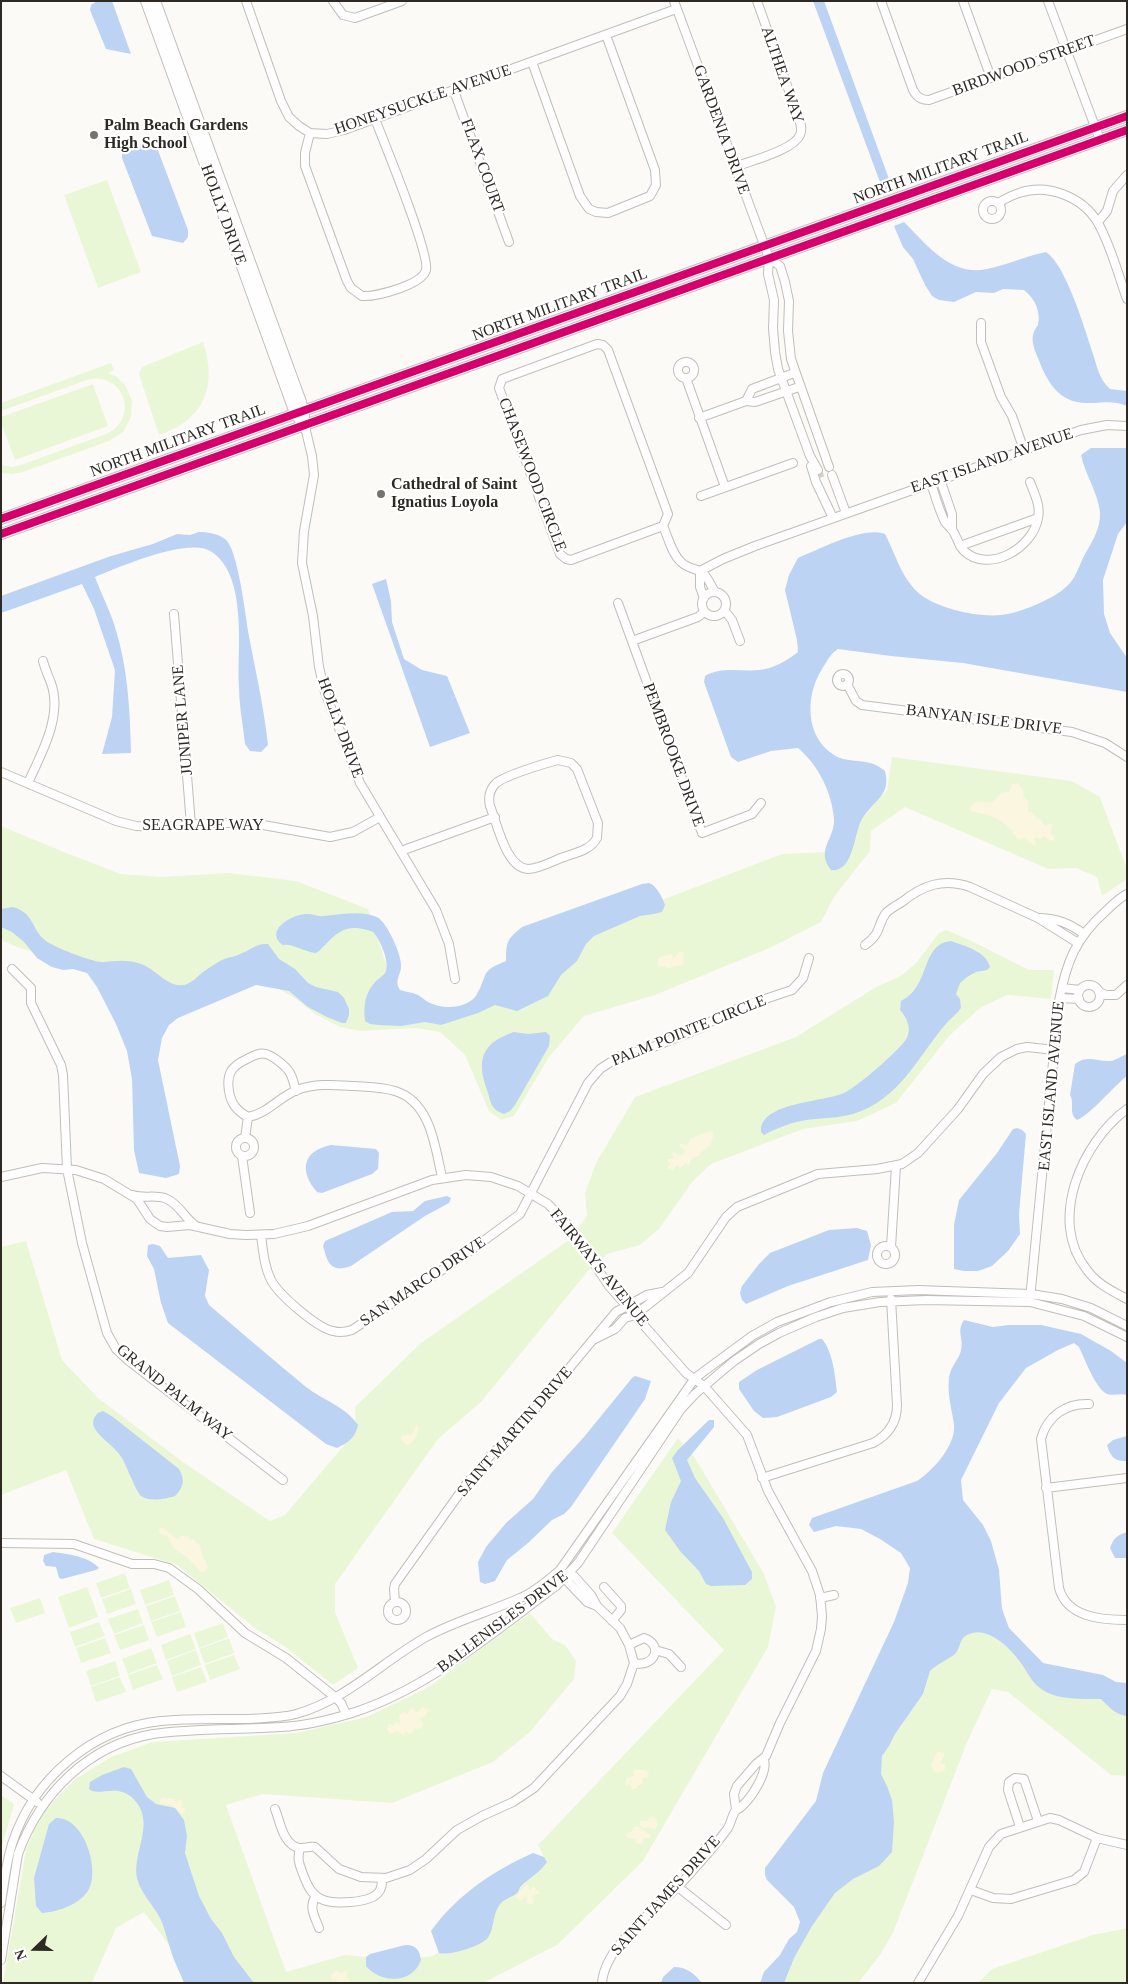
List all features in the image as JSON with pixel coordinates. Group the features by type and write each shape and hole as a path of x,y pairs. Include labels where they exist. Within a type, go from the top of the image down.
{"main road":[{"name":"HOLLY DRIVE","path":"146,1 300,411"},
{"name":"HOLLY DRIVE","path":"155,1 305,426"},
{"name":"NORTH MILITARY TRAIL","path":"1,519 1127,116"},
{"name":"NORTH MILITARY TRAIL","path":"1,534 1127,130"}],"street":[{"path":"246,1 285,109 294,122 310,133 304,153 305,166 347,281 357,293 368,297 411,284 424,275 426,270 426,259 418,233 375,119"},
{"path":"333,1 343,15 348,18 355,18 402,1"},
{"name":"ALTHEA WAY","path":"734,167 786,147 798,139 801,130 798,116 757,1"},
{"name":"BIRDWOOD STREET","path":"880,1 913,90 920,98 929,100 1127,28"},
{"path":"963,1 991,78"},
{"path":"1048,1 1100,140"},
{"name":"HONEYSUCKLE AVENUE","path":"310,133 327,134 375,119 606,34 675,5"},
{"name":"GARDENIA DRIVE","path":"675,5 769,258 768,274 774,300 773,328 775,352 786,390 810,456 816,482 826,500"},
{"path":"532,62 580,196 585,204 596,212 608,213 650,196 656,185 656,176 606,34"},
{"name":"FLAX COURT","path":"454,91 509,242"},
{"path":"1098,222 1107,211 1113,191 1127,174"},
{"path":"998,203 1027,190 1056,192 1081,204 1098,222 1127,299"},
{"name":"GARDENIA DRIVE","path":"769,258 780,266 785,282 789,300 788,331 794,373 829,467"},
{"path":"981,324 981,342 1024,450"},
{"name":"CHASEWOOD CIRCLE","path":"663,526 572,560 566,559 560,554 499,388 502,379 597,344 603,345 608,350 668,514 663,526 676,556 680,562 692,570 700,572 707,578 715,592"},
{"path":"746,401 752,390 794,373"},
{"path":"686,378 725,487"},
{"path":"700,418 746,401 754,402 800,387"},
{"name":"EAST ISLAND AVENUE","path":"700,572 723,558 931,482 1081,430 1108,425 1127,426"},
{"name":"HOLLY DRIVE","path":"305,426 314,475 304,530 302,563 313,616 319,667 325,692 352,766 380,817 436,910 448,944 455,979"},
{"path":"810,456 823,451"},
{"name":"GARDENIA DRIVE","path":"810,456 818,470"},
{"path":"701,496 793,463"},
{"path":"832,475 846,513"},
{"path":"940,479 952,514 952,530"},
{"name":"GARDENIA DRIVE","path":"821,480 833,518"},
{"path":"931,482 946,524 952,530 960,546 965,552 976,557 991,558 1007,555 1027,540 1034,532 1038,518 1037,503 1030,482"},
{"path":"841,499 860,508"},
{"path":"960,546 1038,518"},
{"path":"700,572 704,612 717,616 727,607 726,598 719,593 715,592 704,598"},
{"name":"PEMBROOKE DRIVE","path":"618,604 702,834 752,814 761,803"},
{"path":"724,611 732,620 740,641"},
{"path":"632,641 698,617 704,612"},
{"name":"JUNIPER LANE","path":"174,614 191,825"},
{"path":"28,783 54,721 52,683 46,674 43,661"},
{"name":"BANYAN ISLE DRIVE","path":"847,684 856,701 862,705 1072,732 1105,743 1127,758"},
{"path":"553,761 566,761 574,765 580,773 598,823 599,832 595,842 588,848 535,868 525,869 515,864 509,857 495,817 489,797 491,789 497,782 553,761"},
{"name":"SEAGRAPE WAY","path":"1,772 127,824 151,828 252,824 330,836 354,832 380,817"},
{"path":"401,851 495,817"},
{"path":"866,945 879,931 886,914 917,890 933,884 951,882 961,884 1038,918 1078,944"},
{"name":"EAST ISLAND AVENUE","path":"1030,1298 1060,998 1065,972 1078,944 1090,925 1127,894"},
{"path":"1038,918 1059,919 1084,934"},
{"name":"PALM POINTE CIRCLE","path":"531,1193 588,1083 600,1069 620,1056 653,1047 703,1027 716,1018 741,1007 786,993 798,985 803,978 809,958"},
{"name":"GRAND PALM WAY","path":"12,969 32,988 30,1003 61,1065 67,1169 89,1271 104,1325 111,1341 129,1361 282,1480"},
{"path":"1062,988 1080,990 1091,985 1099,992 1116,995"},
{"path":"1060,998 1079,1000 1087,1007 1094,1006 1116,995 1127,985"},
{"path":"1079,1000 1080,990"},
{"path":"1098,1003 1100,1000 1099,992"},
{"path":"891,1246 896,1166 918,1154 958,1109 983,1074 1001,1057 1017,1049 1027,1047 1055,1050"},
{"path":"248,1118 236,1109 230,1099 228,1076 236,1064 257,1054 266,1054 287,1068 296,1091"},
{"path":"248,1118 263,1113 277,1101 296,1091 324,1085 378,1088 402,1094 417,1107 428,1123 442,1178"},
{"path":"1127,1109 1102,1132 1088,1153 1076,1182 1070,1219 1074,1247 1086,1270 1101,1284 1127,1298"},
{"path":"245,1138 248,1118"},
{"path":"245,1138 252,1142 254,1150 248,1156 242,1156 237,1152 236,1146 239,1140 245,1138"},
{"path":"242,1156 250,1213"},
{"name":"SAINT MARTIN DRIVE","path":"595,1339 615,1329 625,1318 635,1315 674,1286 688,1273 726,1217 738,1207 818,1174 896,1166"},
{"name":"FAIRWAYS AVENUE","path":"1,1177 42,1168 67,1169 104,1180 128,1193 137,1199 150,1219 160,1226 196,1226 230,1234 261,1235 308,1226 442,1178 466,1175 492,1177 518,1186 531,1193 560,1215 610,1286 626,1305 686,1373 704,1386 745,1430 762,1478"},
{"name":"FAIRWAYS AVENUE","path":"128,1193 144,1198 160,1197 167,1199 178,1206 189,1221 196,1226"},
{"name":"SAN MARCO DRIVE","path":"261,1235 267,1270 271,1280 283,1297 327,1329 346,1332 411,1292 515,1220 525,1207 531,1193"},
{"name":"BALLENISLES DRIVE","path":"33,1800 56,1771 77,1753 109,1735 136,1725 160,1721 274,1717 295,1714 335,1697 426,1637 521,1598 542,1585 560,1570 695,1378 744,1341 777,1322 831,1302 872,1292 918,1290 1062,1299 1091,1308 1127,1326"},
{"path":"762,1478 873,1443 885,1435 891,1428 896,1415 897,1405 890,1291"},
{"name":"SAINT MARTIN DRIVE","path":"395,1602 395,1584 467,1483 490,1456 521,1426 616,1312 647,1295 664,1292"},
{"name":"BALLENISLES DRIVE","path":"1,1960 18,1854 31,1824 62,1781 84,1764 115,1746 142,1737 184,1731 283,1727 327,1720 394,1696 428,1678 544,1595 567,1576 578,1563 681,1409 704,1386 734,1361 779,1333 843,1308 880,1302 1030,1298 1084,1316 1127,1337"},
{"path":"1089,1404 1075,1404 1053,1416 1045,1427 1041,1443 1059,1588 1064,1600 1073,1610 1084,1615 1127,1620"},
{"name":"SAINT JAMES DRIVE","path":"602,1983 608,1960 619,1944 678,1887 729,1827 736,1810 734,1794 737,1786 756,1764 764,1760 816,1650 822,1616 820,1598 810,1566 772,1500 762,1478"},
{"path":"1046,1488 1127,1478"},
{"path":"1,1544 74,1544 132,1564 154,1564 169,1568 198,1589 245,1633 286,1658 335,1697 341,1703 346,1714"},
{"path":"275,1809 289,1843 300,1848 316,1847 332,1863 352,1875 382,1878 391,1877 410,1870 426,1859 457,1830 513,1802 534,1788 620,1696 627,1684 634,1663 629,1645 620,1628 597,1606 591,1595 574,1576 567,1576 560,1570"},
{"path":"604,1587 621,1606 621,1610 612,1621"},
{"path":"820,1598 834,1595"},
{"path":"629,1645 644,1638 652,1642 655,1650 655,1655 650,1662 634,1663"},
{"path":"655,1650 669,1654 682,1666"},
{"name":"SAINT JAMES DRIVE","path":"736,1810 743,1806 763,1775 766,1765 764,1760"},
{"path":"1,1776 33,1800 44,1804"},
{"path":"1020,1827 1008,1790 1010,1782 1015,1778 1024,1779 1038,1821"},
{"path":"1,1903 12,1844 33,1800"},
{"path":"918,1983 943,1943 971,1890 991,1843 1001,1834 1038,1821 1054,1819 1098,1838 1127,1845"},
{"path":"971,1890 993,1898 1011,1899 1074,1880 1084,1872 1098,1838"},
{"path":"300,1848 298,1856 299,1865 308,1886 316,1896 334,1903 346,1903 374,1896 380,1890 382,1878"},
{"path":"678,1887 726,1925"},
{"path":"316,1896 312,1909 319,1928"}],"green space":[{"path":"107,180 141,272 98,288 64,195"},
{"path":"203,342 209,373 208,387 204,400 197,411 187,420 174,429 159,435 139,374 142,367"},
{"path":"111,363 114,370 108,373 117,377 125,385 132,400 131,417 123,432 109,441 23,472 1,473 1,465 12,467 21,465 106,434 117,427 123,417 125,407 123,397 118,388 110,382 100,379 87,380 1,411 1,403"},
{"path":"93,384 108,426 15,460 1,423 1,417"},
{"path":"892,757 1072,781 1100,797 1127,869 1127,879 1102,896 1097,877 1076,868 1048,869 905,807 871,831 870,851 834,897 821,922 772,947 655,995 584,1016 549,1057 514,1116 501,1120 489,1111 465,1055 440,1032 417,1028 360,1031 340,1027 315,1014 293,997 248,972 161,992 17,947 1,940 1,826 121,874 161,877 229,873 296,881 368,909 394,988 438,1013 470,1007 577,940 620,916 782,854 828,852 887,790"},
{"path":"946,930 1029,970 1054,970 1051,999 1007,995 980,1008 949,1036 896,1103 857,1121 803,1129 711,1164 693,1181 659,1229 640,1245 607,1254 588,1271 481,1402 438,1439 335,1584 335,1612 358,1668 333,1685 284,1646 256,1629 177,1565 94,1539 66,1470 1,1495 1,1247 26,1241 62,1360 98,1398 183,1462 270,1521 285,1515 356,1431 355,1407 421,1343 569,1240 587,1216 585,1193 596,1163 635,1097 796,1037 876,987 901,976 916,963 939,933"},
{"path":"678,1438 695,1458 764,1574 776,1607 768,1647 643,1861 557,1945 483,1983 187,1983 182,1962 144,1912 116,1928 92,1983 3,1983 26,1850 45,1810 74,1780 111,1757 153,1742 296,1733 367,1717 429,1687 530,1613 552,1639 565,1645 576,1661 574,1679 530,1732 493,1762 392,1803 263,1794 226,1805 286,1972 345,1955 399,1960 433,1956 480,1924 544,1857 538,1845 724,1650 612,1533"},
{"path":"947,1531 992,1626 1040,1672 1127,1691 1127,1776 1111,1775 1008,1692 992,1689 968,1740 893,1933 880,1955 858,1983 774,1983 806,1916 871,1759"},
{"path":"125,1573 130,1588 101,1598 96,1583"},
{"path":"169,1580 174,1595 145,1605 140,1590"},
{"path":"87,1587 98,1617 69,1628 58,1597"},
{"path":"131,1589 136,1604 107,1614 102,1599"},
{"path":"175,1596 180,1611 151,1621 146,1606"},
{"path":"40,1598 45,1613 16,1623 10,1608"},
{"path":"138,1609 143,1623 114,1634 108,1619"},
{"path":"181,1612 186,1627 157,1637 151,1622"},
{"path":"99,1622 105,1636 75,1647 70,1632"},
{"path":"223,1623 228,1637 199,1648 194,1633"},
{"path":"144,1625 149,1640 120,1650 114,1635"},
{"path":"190,1634 196,1649 166,1660 161,1645"},
{"path":"105,1638 111,1653 81,1663 76,1648"},
{"path":"229,1638 234,1653 205,1664 199,1649"},
{"path":"151,1648 157,1663 128,1674 122,1659"},
{"path":"196,1650 201,1665 172,1676 167,1661"},
{"path":"234,1655 240,1669 210,1680 205,1665"},
{"path":"115,1661 120,1676 91,1686 86,1671"},
{"path":"157,1665 163,1679 133,1690 128,1675"},
{"path":"201,1667 207,1682 177,1692 172,1677"},
{"path":"120,1677 126,1692 96,1702 91,1687"},
{"path":"1,1795 14,1804 1,1850"},
{"path":"1127,1928 1127,1983 978,1983 992,1969 1093,1935"}],"sand":[{"path":"1017,783 1023,789 1023,797 1028,801 1028,811 1040,819 1045,826 1050,823 1053,825 1050,833 1054,840 1050,841 1045,836 1040,839 1036,837 1034,839 1035,846 1024,838 1019,840 1008,827 993,817 970,811 974,803 993,802 1001,793 1010,791 1012,784"},
{"path":"680,951 684,953 683,965 669,968 658,965 658,958 671,954 674,958"},
{"path":"711,1131 714,1134 710,1146 701,1152 699,1156 692,1157 689,1166 685,1163 680,1168 677,1165 673,1170 668,1168 671,1165 668,1159 675,1159 672,1155 673,1152 680,1156 684,1153 685,1150 680,1147 680,1144 687,1145 691,1138"},
{"path":"416,1424 419,1428 415,1439 406,1445 401,1436 412,1434"},
{"path":"162,1527 177,1539 181,1536 188,1536 190,1540 194,1539 199,1544 208,1566 205,1572 201,1572 187,1557 173,1548 168,1537 159,1533 159,1529"},
{"path":"412,1707 417,1713 422,1707 429,1710 424,1717 420,1718 423,1724 422,1728 415,1729 409,1734 406,1731 404,1735 397,1731 390,1734 387,1729 388,1725 391,1724 393,1726 397,1722 400,1725 399,1715 404,1712 407,1714"},
{"path":"937,1752 944,1753 940,1763 946,1765 944,1771 935,1773 931,1765"},
{"path":"635,1770 646,1770 649,1774 647,1778 642,1778 643,1783 637,1785 637,1788 632,1790 630,1784 624,1783 627,1778 634,1776"},
{"path":"162,1798 174,1799 177,1804 178,1800 181,1800 181,1807 185,1809 185,1812 182,1814 172,1805 160,1803"},
{"path":"652,1816 658,1824 655,1830 649,1827 645,1829 639,1824 641,1820 647,1821"},
{"path":"637,1826 651,1835 650,1838 644,1838 641,1844 636,1843 635,1838 626,1837 626,1834 633,1831 633,1828"},
{"path":"526,1885 529,1886 529,1891 533,1886 540,1893 532,1896 534,1902 531,1905 527,1903 526,1896 520,1901 515,1897"},
{"path":"345,1970 350,1983 344,1981 343,1983 338,1983 336,1979 332,1981 331,1975 336,1971 342,1973"}],"water":[{"path":"97,1 112,1 131,54 106,49 90,10 91,5"},
{"path":"813,1 824,1 893,190 884,193"},
{"path":"148,143 156,145 188,230 188,237 183,243 152,236 122,158 122,154 125,151"},
{"path":"904,222 940,257 962,268 974,270 987,269 1046,252 1053,259 1067,283 1100,376 1110,389 1127,391 1127,406 1113,402 1089,403 1070,400 1056,390 1050,383 1035,349 1033,337 1038,325 1039,315 1034,301 1024,290 1003,289 994,293 976,292 954,302 939,300 932,296 913,259 903,247 894,226"},
{"path":"1091,448 1127,448 1127,522 1118,534 1103,580 1104,614 1110,633 1127,658 1127,692 963,663 838,649 831,655 816,680 811,703 813,727 824,747 834,755 846,760 866,762 879,766 885,771 886,787 861,821 848,860 844,866 831,870 827,863 825,850 834,826 833,809 827,789 818,771 798,748 771,751 738,762 731,757 704,682 705,676 725,670 770,668 798,652 785,590 789,575 798,558 829,544 865,533 876,532 885,534 904,575 914,589 929,600 940,605 963,612 998,615 1015,612 1047,600 1066,587 1072,580 1098,529 1100,518 1099,505 1081,455"},
{"path":"206,532 221,537 227,541 231,548 241,584 268,745 261,752 250,751 245,744 239,693 238,614 231,578 223,563 212,552 202,548 188,548 154,555 95,577 113,621 123,658 128,689 131,737 131,753 102,754 112,717 115,670 94,609 82,584 1,613 1,596 177,534 190,535"},
{"path":"386,579 391,601 392,622 404,659 422,670 447,676 470,733 430,747 372,584"},
{"path":"649,883 657,889 663,899 665,905 662,912 640,916 594,936 586,944 577,961 561,975 548,996 517,1011 495,1005 478,1013 441,1025 425,1022 401,1026 379,1025 370,1024 365,1021 364,1010 367,995 376,981 384,974 387,964 379,940 373,932 358,928 341,931 316,953 291,945 283,945 278,940 276,934 282,924 302,914 321,916 357,913 377,917 390,932 400,956 401,968 397,981 400,990 416,994 434,1005 455,1007 468,1003 473,999 488,971 506,961 508,941 522,927"},
{"path":"13,907 25,913 41,937 57,947 98,962 136,962 146,966 167,981 178,985 190,983 222,960 257,946 268,944 279,959 295,969 308,983 316,987 338,992 344,998 349,1009 349,1015 346,1023 342,1023 308,1007 289,991 256,985 178,1018 169,1025 162,1038 158,1060 180,1166 179,1174 166,1178 139,1173 134,1150 132,1079 127,1051 116,1024 97,987 87,973 73,969 63,970 52,967 37,958 24,942 12,932 1,927 1,909"},
{"path":"951,941 980,953 988,961 990,967 987,970 976,972 960,983 956,994 960,999 961,1008 945,1025 906,1077 883,1099 869,1108 853,1114 797,1122 764,1135 761,1132 763,1122 770,1115 781,1109 844,1093 868,1076 903,1044 907,1038 909,1026 900,1010 901,1001 910,995 917,986 934,950 941,944"},
{"path":"514,1032 528,1034 546,1032 550,1036 549,1046 515,1105 504,1114 496,1110 490,1102 482,1069 482,1061 488,1047 503,1036"},
{"path":"1127,1054 1127,1076 1088,1113 1077,1120 1072,1111 1070,1095 1075,1064 1084,1059 1111,1061"},
{"path":"1017,1128 1026,1134 1019,1214 1020,1234 1008,1251 992,1266 978,1271 954,1269 954,1225 959,1200 997,1153 1013,1129"},
{"path":"331,1145 376,1149 379,1153 378,1169 372,1174 322,1193 317,1192 308,1177 306,1163 314,1152"},
{"path":"447,1196 451,1198 449,1203 425,1216 351,1266 339,1268 331,1265 329,1262 323,1246 325,1241 392,1212 413,1211 425,1201"},
{"path":"857,1228 867,1231 871,1245 868,1260 788,1286 746,1304 742,1300 740,1293 742,1286 770,1253 829,1230"},
{"path":"148,1245 160,1246 168,1258 201,1255 209,1270 205,1296 209,1305 306,1387 347,1413 358,1425 351,1439 337,1448 326,1444 168,1323 161,1303 154,1269 147,1256"},
{"path":"964,1320 993,1327 1041,1325 1081,1334 1111,1351 1127,1363 1127,1395 1109,1395 1103,1391 1094,1380 1079,1347 1074,1343 1026,1368 999,1403 961,1480 963,1500 983,1525 991,1541 999,1570 1002,1609 1009,1628 1043,1663 1103,1675 1116,1682 1127,1683 1127,1716 1116,1712 1101,1699 1068,1698 1043,1691 1036,1685 1012,1652 997,1639 981,1632 972,1633 964,1637 955,1654 930,1671 923,1694 882,1756 881,1774 892,1800 894,1822 892,1852 879,1866 853,1879 835,1893 812,1926 794,1958 784,1983 760,1983 764,1972 780,1955 789,1939 797,1932 800,1922 794,1907 767,1880 765,1868 816,1801 823,1773 894,1622 908,1583 910,1568 901,1553 861,1529 836,1526 814,1532 809,1525 812,1518 917,1481 930,1471 942,1457 954,1433 949,1378 962,1346 960,1332"},
{"path":"822,1339 829,1350 837,1392 831,1397 777,1417 763,1418 754,1411 739,1389 739,1382 757,1370"},
{"path":"635,1376 651,1381 645,1399 571,1507 564,1514 552,1520 507,1560 495,1581 485,1584 480,1582 478,1562 486,1547 506,1523 533,1499 552,1472"},
{"path":"103,1411 179,1469 183,1483 175,1496 153,1499 141,1496 122,1458 94,1427 94,1418"},
{"path":"709,1420 714,1420 714,1427 687,1460 695,1478 723,1518 752,1572 752,1579 745,1585 711,1586 706,1584 699,1571 680,1551 665,1530 671,1502 681,1481 672,1458"},
{"path":"1127,1436 1127,1461 1116,1459 1111,1455 1107,1445 1113,1440"},
{"path":"1127,1532 1127,1558 1115,1558 1110,1548 1111,1545 1118,1536"},
{"path":"53,1552 84,1558 99,1568 62,1579 59,1578 56,1567 46,1566 43,1561 44,1555"},
{"path":"124,1767 131,1769 147,1797 156,1804 175,1808 184,1820 187,1836 185,1853 199,1896 211,1919 222,1933 234,1957 254,1983 184,1983 172,1955 162,1922 137,1878 137,1859 143,1831 142,1812 137,1803 124,1792 98,1792 89,1789 90,1782 102,1775"},
{"path":"56,1818 66,1820 75,1826 82,1835 91,1857 92,1880 89,1889 75,1903 62,1909 42,1913 36,1906 34,1878 49,1824"},
{"path":"533,1853 544,1857 547,1862 521,1886 517,1893 501,1903 496,1911 491,1932 486,1940 474,1947 450,1953 439,1953 431,1931 452,1906 490,1876"},
{"path":"405,1945 415,1947 421,1960 411,1974 396,1979 388,1978 372,1972 366,1966 366,1957 370,1954"},
{"path":"674,1967 690,1971 702,1983 661,1983 663,1977"}],"tunnel":[{"path":"818,470 821,480"}],"cycle path":[{"path":"1,519 1127,116"},
{"path":"1,534 1127,130"}],"place":[{"name":"Palm Beach Gardens High School","path":"94,135"},
{"name":"Cathedral of Saint Ignatius Loyola","path":"381,494"}]}
